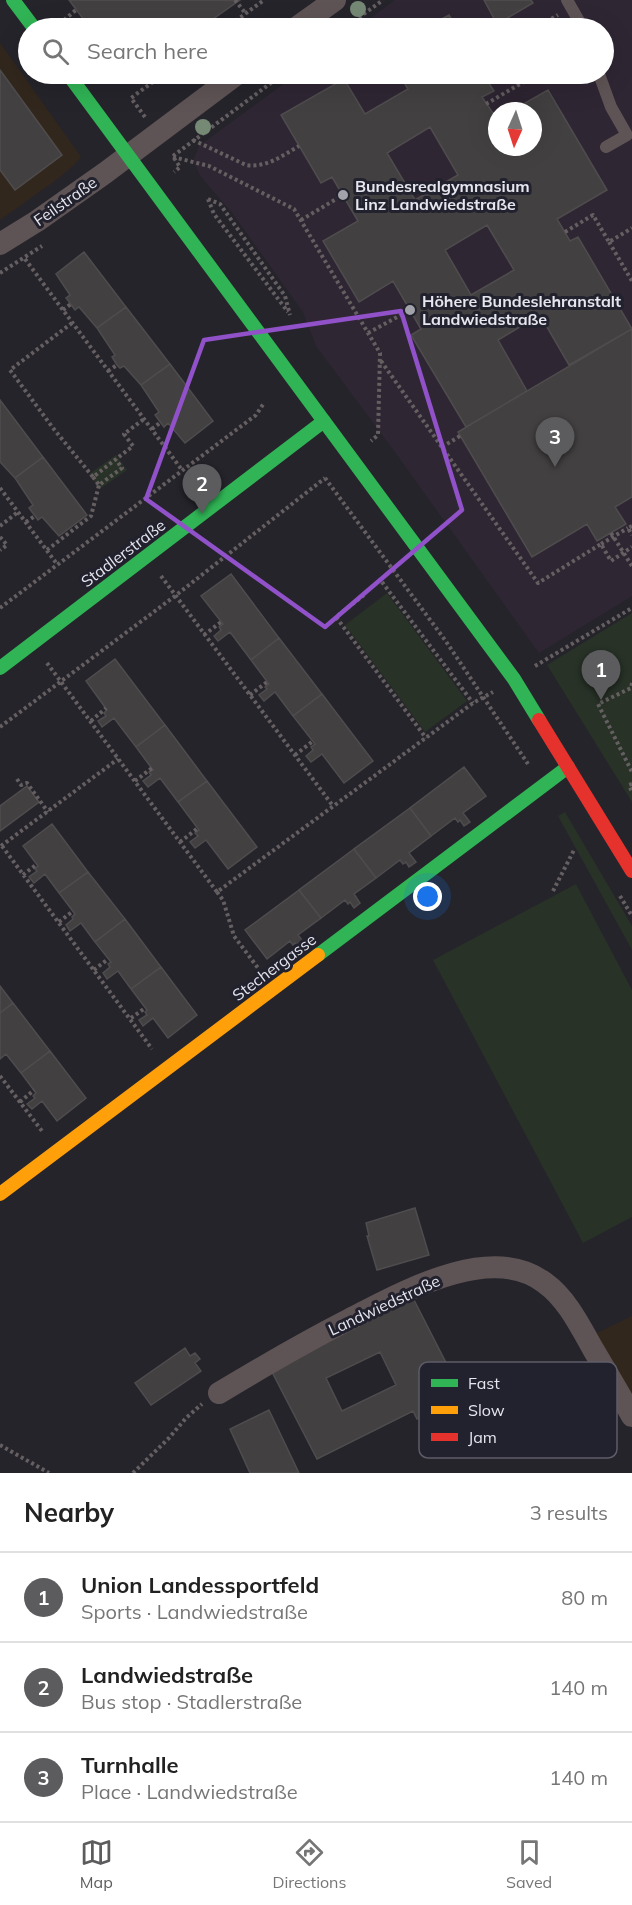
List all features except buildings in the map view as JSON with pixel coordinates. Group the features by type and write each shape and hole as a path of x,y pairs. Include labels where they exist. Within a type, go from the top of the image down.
{"main road":[{"path":"13,0 26,18"},
{"path":"75,84 514,679 632,871"},
{"name":"Stadlerstraße","path":"0,668 324,421"},
{"name":"Stechergasse","path":"0,1194 568,767"}],"street":[{"path":"310,18 335,0"},
{"name":"Feilstraße","path":"0,244 37,221 224,84"},
{"name":"Landwiedstraße","path":"219,1393 298,1346 422,1284 469,1270 504,1268 536,1276 558,1295 584,1332 601,1362"},
{"name":"Landwiedstraße","path":"617,1390 632,1416"}],"lane":[{"path":"570,4 578,18"},
{"path":"602,84 610,107 627,135 606,147"}],"path":[{"path":"235,0 246,14"},
{"path":"240,18 264,0"},
{"path":"358,18 383,0"},
{"path":"550,18 570,4"},
{"path":"66,18 76,10"},
{"path":"131,98 150,84"},
{"path":"173,157 270,84"},
{"path":"486,104 519,84"},
{"path":"194,140 246,165 254,166 270,162 299,146"},
{"path":"173,157 180,167"},
{"path":"173,157 209,165 294,209 380,353 378,435 373,439"},
{"path":"301,220 343,195"},
{"path":"208,199 220,204 285,296 290,315 214,213 208,199"},
{"path":"565,231 593,215 632,281"},
{"path":"609,242 632,228"},
{"path":"0,273 25,259 182,470"},
{"path":"63,310 71,304"},
{"path":"368,333 410,310"},
{"path":"72,323 10,370 99,485"},
{"path":"380,361 538,583 612,535 630,527 632,536"},
{"path":"108,371 117,365"},
{"path":"0,608 256,415 264,403"},
{"path":"93,477 133,446 124,434 144,419"},
{"path":"152,429 161,422"},
{"path":"442,447 460,436"},
{"path":"47,550 91,516 99,485 122,468 116,460"},
{"path":"0,727 175,596 325,478 392,566 529,765"},
{"path":"0,488 57,564"},
{"path":"0,526 18,512"},
{"path":"26,522 35,516"},
{"path":"612,535 632,566"},
{"path":"0,537 7,545 0,550"},
{"path":"601,544 611,561 632,547"},
{"path":"146,556 333,806"},
{"path":"382,582 473,704"},
{"path":"364,595 336,616 426,738"},
{"path":"514,679 632,608"},
{"path":"204,635 221,622"},
{"path":"32,643 217,891 223,900 234,936 264,976"},
{"path":"250,695 267,682"},
{"path":"632,683 631,688 598,704 632,772"},
{"path":"217,891 484,697"},
{"path":"90,721 106,708"},
{"path":"295,755 313,741"},
{"path":"118,759 1,847 154,1051"},
{"path":"135,781 152,768"},
{"path":"17,779 21,785 27,783 48,812"},
{"path":"632,784 629,785 632,792"},
{"path":"180,842 198,828"},
{"path":"553,891 574,850"},
{"path":"23,875 37,864"},
{"path":"59,922 73,911"},
{"path":"94,970 108,959"},
{"path":"131,1018 145,1008"},
{"path":"0,1076 43,1133"},
{"path":"20,1102 34,1090"},
{"path":"133,1473 186,1418 219,1393"},
{"path":"0,1445 49,1473"}],"highlighted area":[{"path":"401,311 462,510 325,627 146,499 204,340"}],"shaded area":[{"path":"395,0 632,0 632,596 539,653 316,346 303,312 233,214 201,177 193,161 199,146 283,84 614,84 614,18 371,18"},
{"path":"0,43 18,68 18,84 29,84 81,157 59,178 0,220"},
{"path":"632,1316 632,1407 617,1379 617,1362 608,1362 593,1335"}],"green space":[{"path":"116,455 127,470 100,489 89,474"},
{"path":"387,593 467,701 425,732 345,625"},
{"path":"632,613 632,802 547,665"},
{"path":"565,812 632,926 632,950 558,816"},
{"path":"576,884 632,990 632,1217 583,1243 433,960"}],"traffic: fast":[{"path":"13,0 26,18"},
{"path":"75,84 514,679 539,720"},
{"path":"0,668 324,421"},
{"path":"318,955 568,767"}],"traffic: slow":[{"path":"0,1194 318,955"}],"traffic: jam":[{"path":"539,720 632,871"}],"place":[{"name":"Bundesrealgymnasium Linz Landwiedstraße","path":"343,195"},
{"name":"Höhere Bundeslehranstalt Landwiedstraße","path":"410,310"},
{"name":"Turnhalle","path":"555,467"},
{"name":"Landwiedstraße","path":"202,514"},
{"name":"Union Landessportfeld","path":"601,700"}]}
